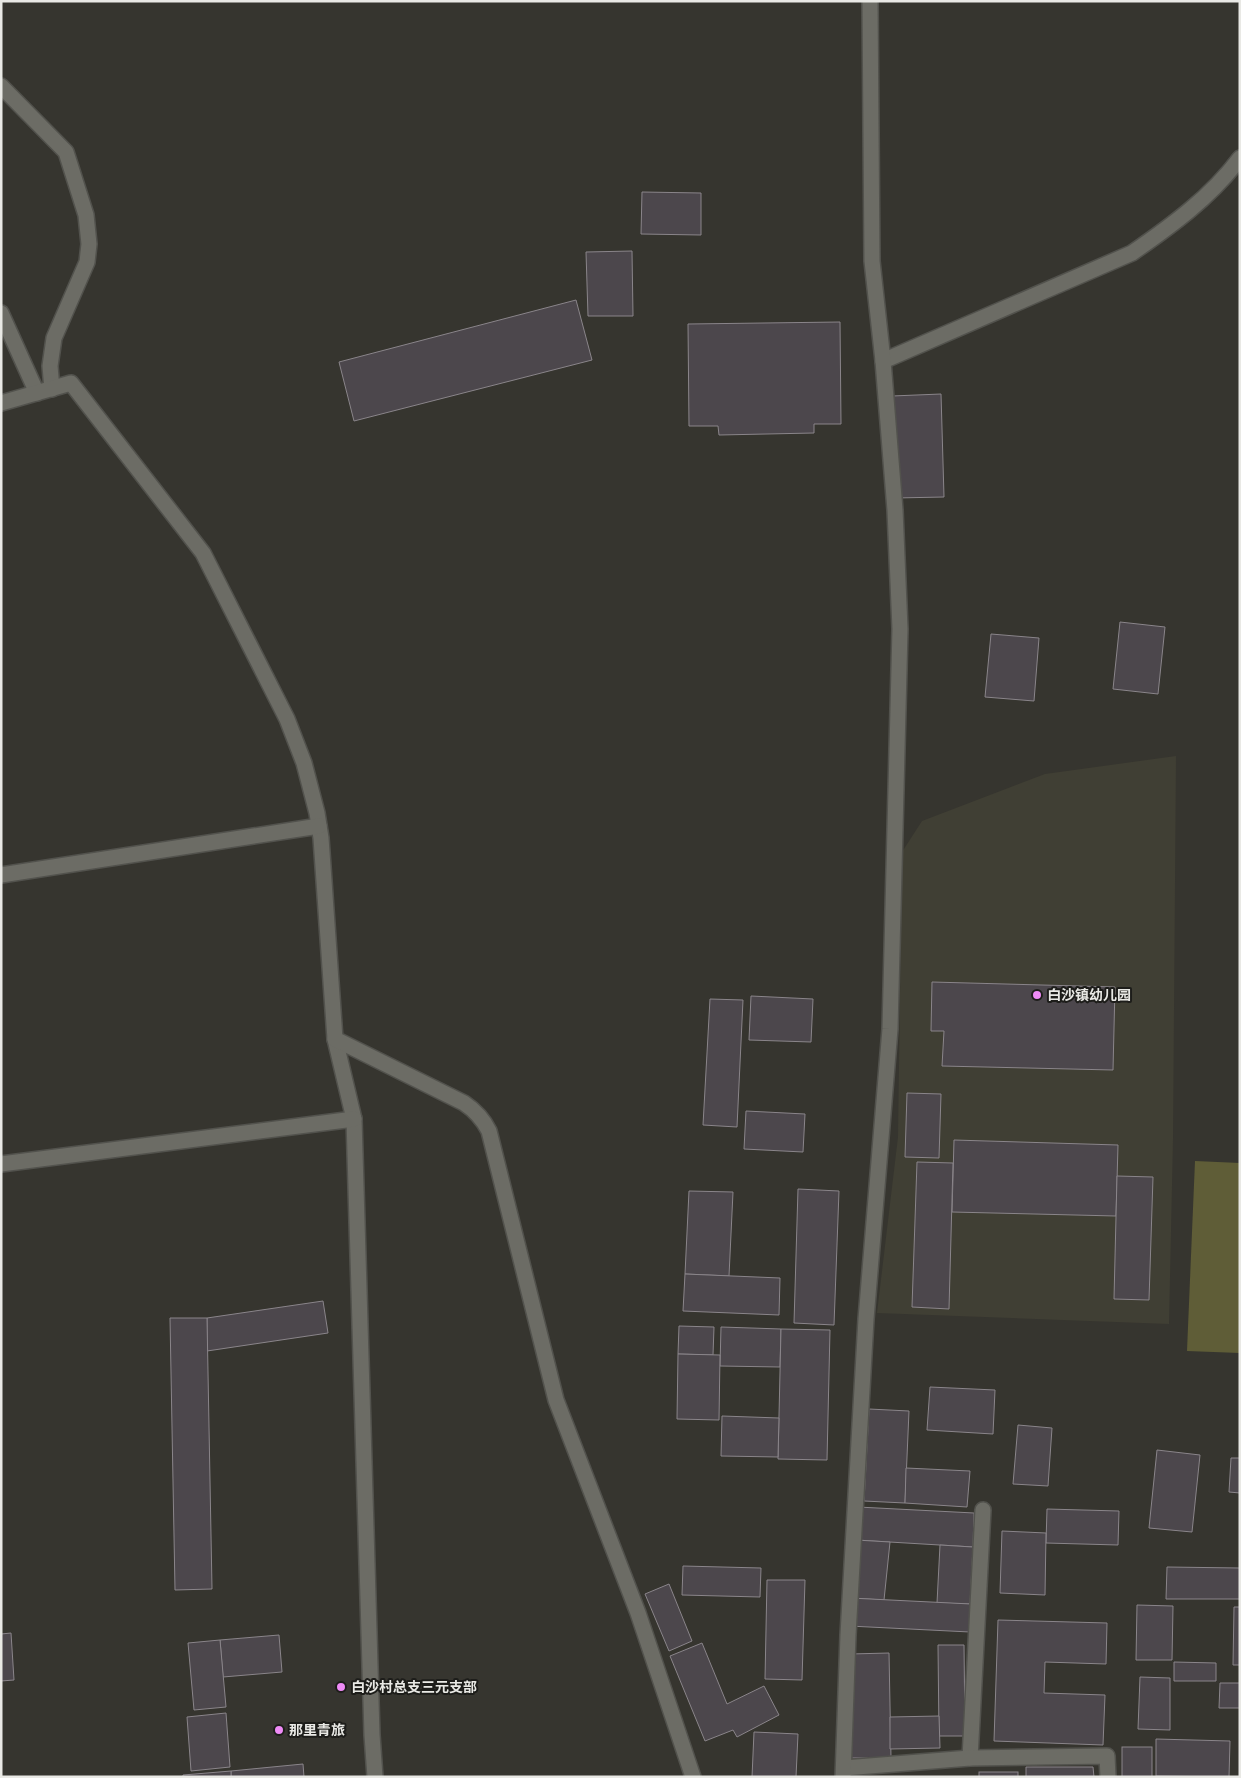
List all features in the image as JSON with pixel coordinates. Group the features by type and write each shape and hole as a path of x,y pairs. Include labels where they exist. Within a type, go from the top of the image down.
{"street":[{"path":"870,1 872,261 883,361 895,510 900,629 890,1029 866,1319 848,1636 844,1773 970,1758 1107,1756 1108,1777"},
{"path":"1,86 66,152 86,215 90,244 87,262 54,338 50,366 52,389"},
{"path":"883,361 1132,253 1168,228 1202,200 1240,158"},
{"path":"1,313 37,393"},
{"path":"1,403 71,383 203,552 287,720 304,764 321,838 335,1039 354,1119 375,1777"},
{"path":"1,875 319,826"},
{"path":"335,1039 464,1103 479,1115 489,1131 556,1400 638,1613 693,1777"},
{"path":"1,1164 354,1119"},
{"path":"970,1758 983,1510"}],"shaded area":[{"name":"白沙镇幼儿园","path":"1176,756 1173,1139 1169,1324 877,1313 898,1137 902,852 922,821 1045,774"},
{"path":"1195,1161 1240,1163 1240,1353 1187,1351"}],"building":[{"path":"642,192 701,193 701,235 641,234"},
{"path":"632,251 633,316 588,316 586,252"},
{"path":"576,300 592,360 354,421 339,362"},
{"path":"840,322 841,424 814,424 814,433 719,435 718,426 689,426 688,324"},
{"path":"941,394 944,497 895,498 892,396"},
{"path":"1120,622 1165,627 1158,694 1113,689"},
{"path":"991,634 1039,638 1034,701 985,697"},
{"path":"932,982 1115,987 1113,1070 942,1066 944,1031 931,1031"},
{"path":"751,996 813,999 811,1042 749,1040"},
{"path":"710,999 743,1000 737,1127 703,1125"},
{"path":"907,1093 941,1094 939,1158 905,1157"},
{"path":"746,1111 805,1114 803,1152 744,1149"},
{"path":"954,1140 1118,1145 1116,1216 952,1212"},
{"path":"917,1162 953,1163 949,1309 912,1307"},
{"path":"1117,1176 1153,1177 1149,1300 1114,1299"},
{"path":"798,1189 839,1191 834,1325 794,1323"},
{"path":"689,1191 733,1192 729,1276 685,1274"},
{"path":"685,1274 780,1278 779,1315 683,1311"},
{"path":"323,1301 328,1333 207,1351 207,1318"},
{"path":"170,1318 207,1318 212,1589 175,1590"},
{"path":"679,1326 714,1327 713,1355 678,1354"},
{"path":"721,1327 781,1329 780,1367 720,1366"},
{"path":"781,1329 830,1330 827,1460 778,1459"},
{"path":"678,1354 720,1355 719,1420 677,1419"},
{"path":"930,1387 995,1390 993,1434 927,1430"},
{"path":"869,1409 909,1411 905,1503 864,1501"},
{"path":"722,1416 779,1418 778,1457 721,1456"},
{"path":"1018,1425 1052,1428 1048,1486 1013,1484"},
{"path":"1157,1450 1200,1455 1192,1532 1149,1528"},
{"path":"1231,1458 1240,1458 1240,1493 1229,1492"},
{"path":"906,1468 970,1471 967,1507 905,1503"},
{"path":"858,1507 974,1513 973,1547 856,1540"},
{"path":"1047,1509 1119,1511 1118,1545 1046,1543"},
{"path":"1002,1531 1046,1533 1045,1595 1000,1593"},
{"path":"856,1540 890,1542 884,1600 850,1598"},
{"path":"940,1545 973,1547 970,1604 937,1603"},
{"path":"683,1566 761,1568 760,1597 682,1595"},
{"path":"1167,1567 1240,1568 1240,1599 1166,1599"},
{"path":"767,1580 805,1580 802,1680 765,1679"},
{"path":"669,1584 692,1641 669,1651 645,1594"},
{"path":"850,1598 971,1604 970,1632 849,1626"},
{"path":"1137,1605 1173,1606 1172,1660 1136,1660"},
{"path":"1234,1607 1240,1607 1240,1665 1233,1665"},
{"path":"998,1620 1107,1623 1106,1664 1045,1662 1044,1693 1105,1695 1103,1745 994,1741"},
{"path":"11,1633 14,1680 1,1681 1,1634"},
{"path":"279,1635 282,1672 223,1677 220,1640"},
{"path":"220,1640 226,1707 194,1710 188,1643"},
{"path":"702,1643 727,1704 764,1686 779,1715 737,1737 733,1730 705,1741 670,1656"},
{"path":"938,1645 964,1645 965,1736 939,1736"},
{"path":"889,1653 891,1758 851,1758 850,1654"},
{"path":"1174,1662 1216,1663 1216,1681 1174,1681"},
{"path":"1140,1677 1170,1678 1170,1730 1138,1729"},
{"path":"1220,1683 1240,1683 1240,1708 1219,1708"},
{"path":"226,1713 230,1767 191,1771 187,1717"},
{"path":"939,1716 940,1748 890,1749 890,1717"},
{"path":"754,1732 798,1734 796,1777 752,1777"},
{"path":"1156,1739 1230,1741 1229,1777 1156,1776"},
{"path":"1122,1747 1152,1747 1152,1777 1122,1777"},
{"path":"303,1764 304,1777 231,1777 231,1771"},
{"path":"1026,1767 1093,1767 1094,1777 1026,1777"},
{"path":"231,1771 231,1777 183,1777 183,1775"},
{"path":"979,1772 1018,1772 1018,1777 979,1777"}],"place":[{"name":"白沙镇幼儿园","path":"1037,995"},
{"name":"白沙村总支三元支部","path":"341,1687"},
{"name":"那里青旅","path":"279,1730"}]}
